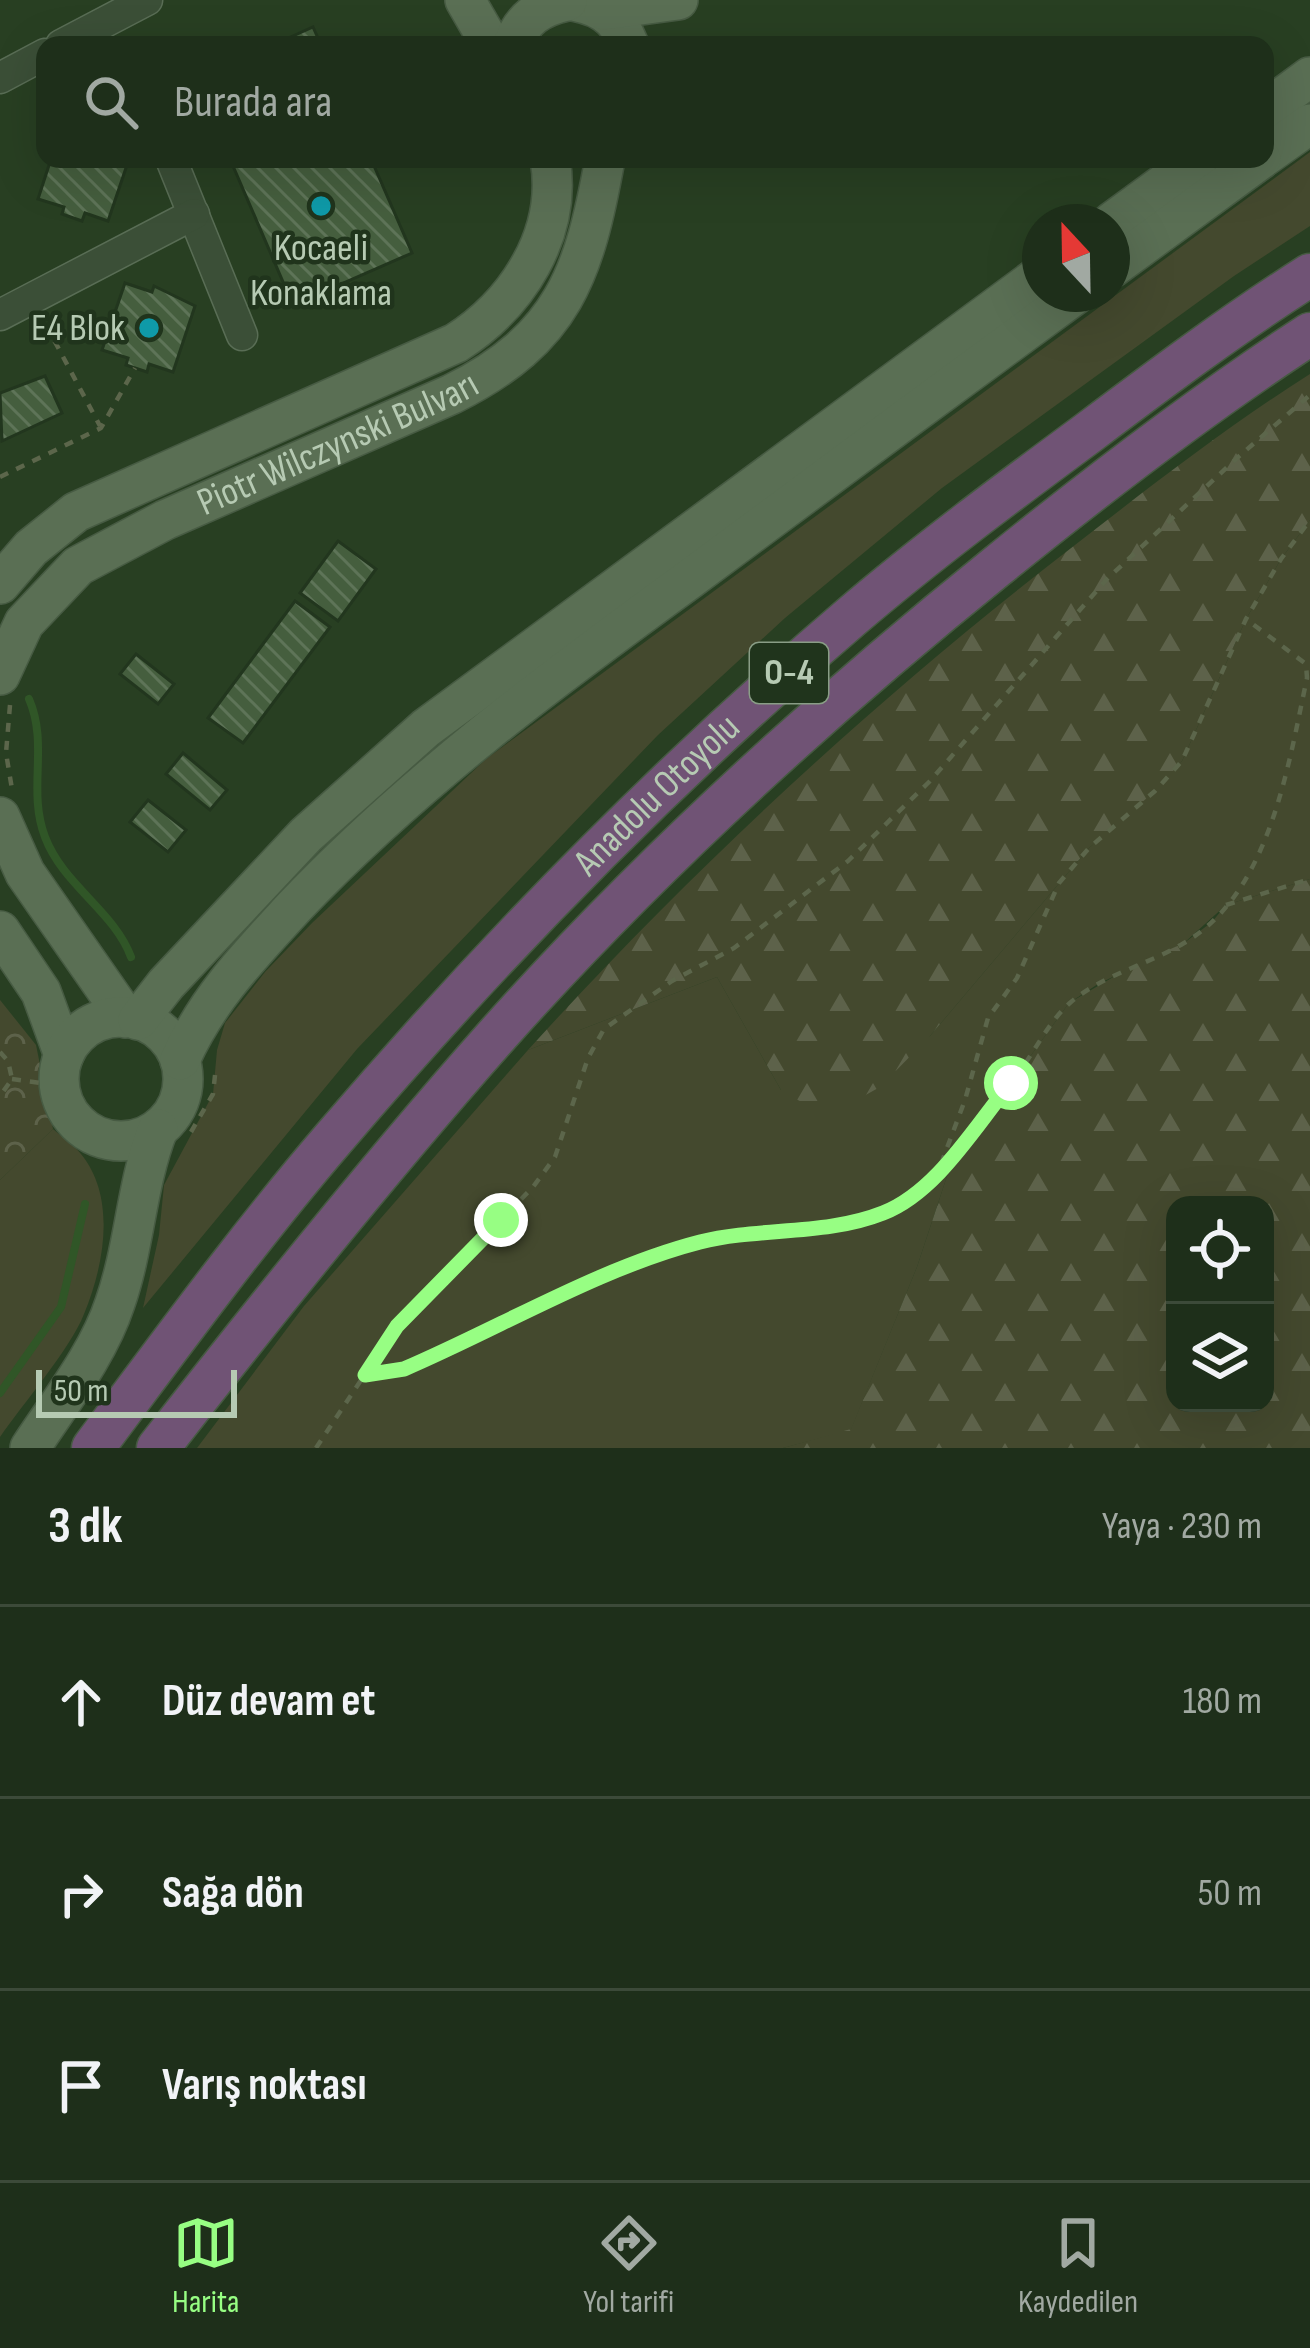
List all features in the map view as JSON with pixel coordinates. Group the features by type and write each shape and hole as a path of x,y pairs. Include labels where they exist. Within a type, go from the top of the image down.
{"highway":[{"name":"Anadolu Otoyolu","path":"93,1448 207,1295 331,1141 442,1015 616,835 852,616 995,502 1246,315 1310,275"},
{"name":"Anadolu Otoyolu","path":"158,1448 377,1175 501,1031 653,872 881,660 1138,456 1310,334"}],"main road":[{"path":"466,0 486,36"},
{"path":"519,36 530,17 547,6 681,0"},
{"path":"652,36 681,0"},
{"path":"579,4 619,23 625,36"},
{"path":"1274,103 1310,77"},
{"path":"1274,150 1310,124"},
{"name":"Piotr Wilczynski Bulvarı","path":"0,584 31,548 76,512 456,344 481,327 518,286 543,238 552,202 550,168"},
{"name":"Piotr Wilczynski Bulvarı","path":"8,684 24,623 78,566 165,520 452,394 488,376 517,353 566,298 581,266 603,168"},
{"path":"1130,209 1186,168"},
{"path":"1130,255 1249,168"},
{"path":"132,1019 306,836 426,728 1022,288"},
{"path":"180,1060 215,995 251,953 430,776 561,673 1052,312"},
{"path":"7,812 26,873 132,1019"},
{"path":"0,931 41,992 61,1096 134,1220"},
{"path":"56,1069 76,1037 93,1024 132,1019 154,1027 170,1041 180,1060 180,1098 172,1116 158,1130 121,1142 84,1129"},
{"path":"30,1448 109,1320 146,1160 158,1130"}],"street":[{"path":"119,31 147,0"},
{"path":"0,78 36,59"},
{"path":"175,168 242,335"},
{"path":"0,315 194,214"}],"path":[{"path":"32,298 101,428"},
{"path":"0,477 101,428 135,368"},
{"path":"316,1448 397,1326 533,1187 555,1157 588,1058 604,1029 672,981 734,948 848,861 928,782 1107,579 1310,395"},
{"path":"939,1169 988,1018 1017,978 1059,883 1089,848 1182,761 1246,620 1310,520"},
{"path":"365,1375 404,1369 642,1261 683,1248 883,1213 916,1194 1011,1083 1069,1003 1132,966 1184,944 1226,905 1257,860 1282,792 1307,678 1306,664 1246,620"},
{"path":"7,812 8,684"},
{"path":"1226,905 1310,879"},
{"path":"0,1052 12,1078"},
{"path":"0,1096 12,1078 56,1069"}],"green space":[{"path":"1310,152 1310,226 942,488 785,618 658,735 357,1049 143,1308 164,1185 213,1094 225,1023 312,923 486,759 1093,312 1130,312 1130,285"},
{"path":"1310,374 1310,520 1246,619 1182,761 1089,848 930,1036 880,1087 853,1102 803,1103 781,1090 717,977 528,1050 656,915 859,723 1104,523"},
{"path":"1310,520 1310,879 1226,905 1184,943 1069,1003 956,1149 917,1267 851,1430 783,1448 197,1448 304,1306 528,1050 717,977 781,1090 930,1036 1089,848 1182,761 1246,619"},
{"path":"1310,879 1310,1448 783,1448 851,1429 917,1267 956,1149 1069,1003 1132,966 1184,943 1226,905"},
{"path":"0,1000 36,1045 53,1129 0,1180"},
{"path":"53,1129 78,1151 92,1172 103,1211 101,1254 78,1328 0,1437 0,1180"}],"building":[{"path":"313,27 317,36 293,36"},
{"path":"48,168 126,168 108,221 85,213 82,221 62,214 64,207 38,199"},
{"name":"Kocaeli Konaklama","path":"234,168 375,168 412,253 293,305"},
{"name":"E4 Blok","path":"125,283 152,292 154,286 195,306 173,372 149,364 147,372 126,365 128,358 102,350"},
{"path":"45,376 62,413 2,441 0,393"},
{"path":"338,541 376,569 338,621 300,593"},
{"path":"295,601 330,627 243,743 208,718"},
{"path":"136,654 174,684 158,704 120,674"},
{"path":"183,753 227,790 210,810 166,774"},
{"path":"148,800 186,830 168,852 130,822"}],"waterway":[{"path":"29,699 37,733 38,802 45,837 64,870 113,926 131,957"},
{"path":"0,1393 61,1307 85,1204"}],"place":[{"name":"Kocaeli Konaklama","path":"321,206"},
{"name":"E4 Blok","path":"149,328"}],"route":[{"path":"501,1220 397,1326 365,1375 404,1369 642,1261 703,1241 807,1229 883,1213 916,1194 1011,1083"}]}
